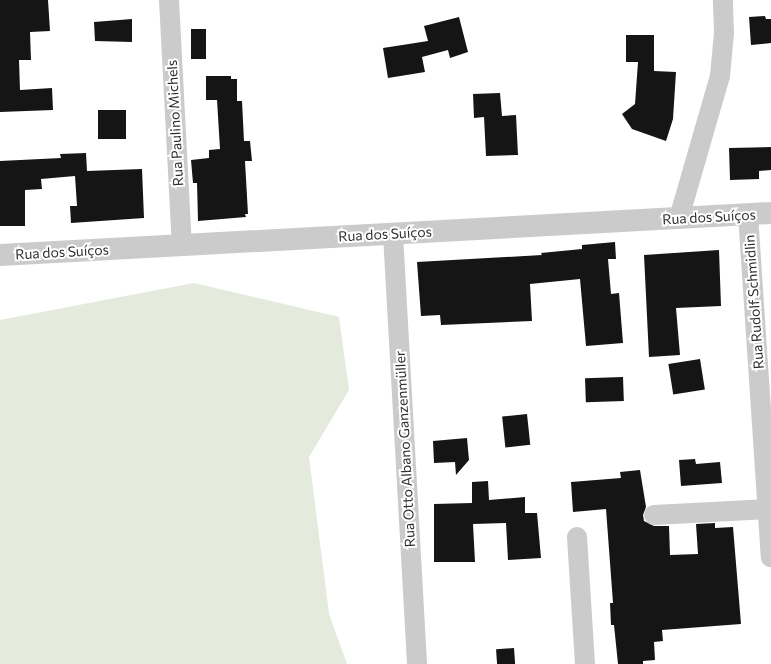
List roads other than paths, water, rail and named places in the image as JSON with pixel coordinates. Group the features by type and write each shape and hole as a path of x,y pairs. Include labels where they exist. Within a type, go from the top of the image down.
{"street":[{"name":"Rua Paulino Michels","path":"169,0 182,245"},
{"path":"679,218 720,76 724,33 723,0"},
{"name":"Rua dos Suíços","path":"0,255 771,213"},
{"name":"Rua Rudolf Schmidlin","path":"748,214 771,557"},
{"name":"Rua Otto Albano Ganzenmüller","path":"393,234 417,664"},
{"path":"654,515 768,509"},
{"path":"578,537 585,664"}]}
